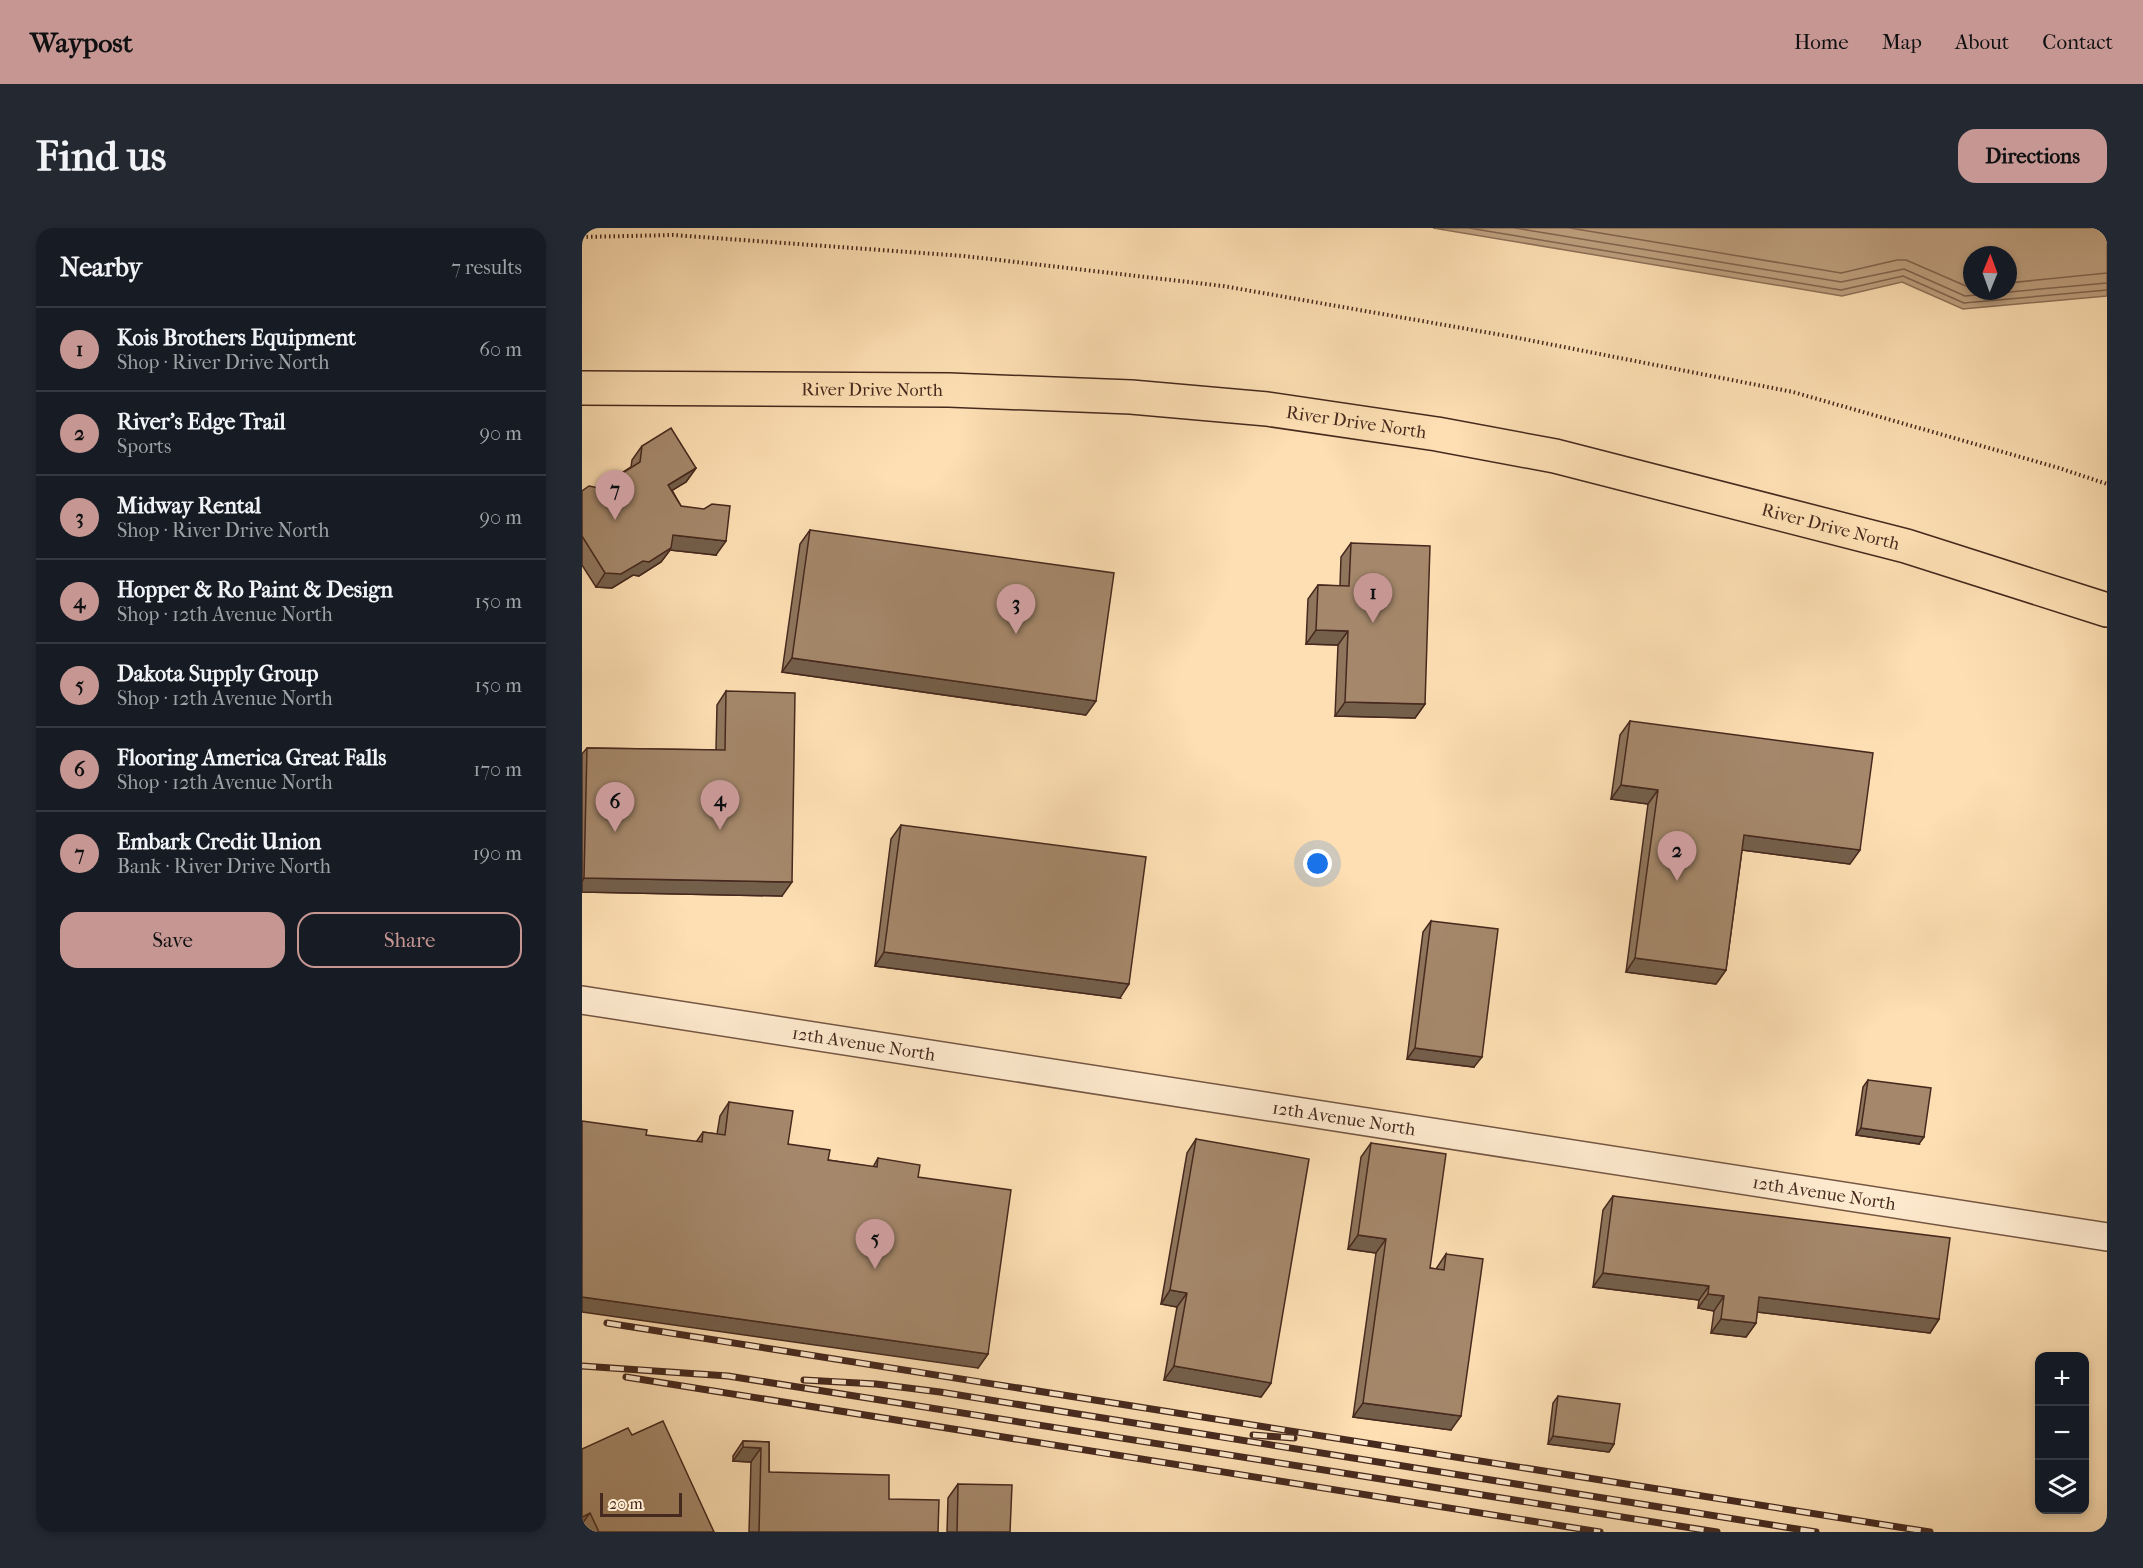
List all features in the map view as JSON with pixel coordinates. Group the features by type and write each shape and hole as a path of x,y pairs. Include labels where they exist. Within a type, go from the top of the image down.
{"main road":[{"name":"River Drive North","path":"582,388 949,390 1131,397 1268,409 1437,434 1555,456 1906,546 2107,610"}],"street":[{"name":"12th Avenue North","path":"582,1000 2107,1238"}],"path":[{"path":"582,237 673,235 964,256 1223,286 1513,337 1793,392 2059,468 2107,484"}],"water":[{"path":"1433,228 2107,228 2107,296 1963,309 1902,282 1842,296"}],"building":[{"path":"671,428 696,468 668,485 681,506 704,509 712,504 730,506 726,541 673,535 671,548 649,562 643,561 621,574 605,573 582,536 582,491 589,486 599,488 640,462 642,446"},
{"path":"810,530 1114,573 1096,701 792,658"},
{"path":"1351,543 1430,546 1425,704 1345,702 1348,631 1316,630 1318,585 1349,586"},
{"path":"726,691 795,693 792,882 584,878 587,748 725,750"},
{"path":"1630,721 1873,753 1860,850 1744,835 1726,970 1635,958 1658,790 1621,785"},
{"path":"901,825 1146,857 1129,984 884,952"},
{"path":"1431,921 1498,929 1482,1057 1415,1048"},
{"path":"1868,1080 1931,1088 1924,1137 1861,1128"},
{"path":"729,1102 793,1111 788,1144 830,1150 828,1160 877,1167 878,1158 920,1165 918,1177 1011,1190 988,1354 582,1297 582,1121 647,1130 646,1135 702,1142 703,1132 725,1135"},
{"path":"1196,1139 1309,1159 1271,1383 1174,1366 1187,1293 1170,1290"},
{"path":"1371,1143 1446,1154 1430,1268 1444,1270 1446,1254 1483,1259 1461,1416 1363,1403 1386,1239 1358,1235"},
{"path":"1613,1196 1950,1238 1939,1319 1759,1297 1756,1323 1721,1319 1724,1296 1708,1294 1709,1286 1603,1273"},
{"path":"1558,1396 1620,1404 1614,1444 1553,1436"},
{"path":"663,1421 714,1532 599,1532 590,1513 582,1517 582,1449 628,1428 632,1435"},
{"path":"743,1441 769,1442 769,1472 889,1475 889,1499 939,1500 938,1532 759,1532 761,1448 743,1447"},
{"path":"958,1484 1012,1485 1010,1532 957,1532"}],"railway":[{"path":"607,1323 1930,1532"},
{"path":"582,1366 728,1376 1717,1532"},
{"path":"626,1377 1600,1532"},
{"path":"804,1380 876,1384 940,1392 1816,1532"},
{"path":"1253,1435 1294,1438"}],"place":[{"name":"Embark Credit Union","path":"615,520"},
{"name":"Kois Brothers Equipment","path":"1373,623"},
{"name":"Midway Rental","path":"1016,634"},
{"name":"Hopper & Ro Paint & Design","path":"720,830"},
{"name":"Flooring America Great Falls","path":"615,832"},
{"name":"River's Edge Trail","path":"1677,881"},
{"name":"Dakota Supply Group","path":"875,1269"}]}
